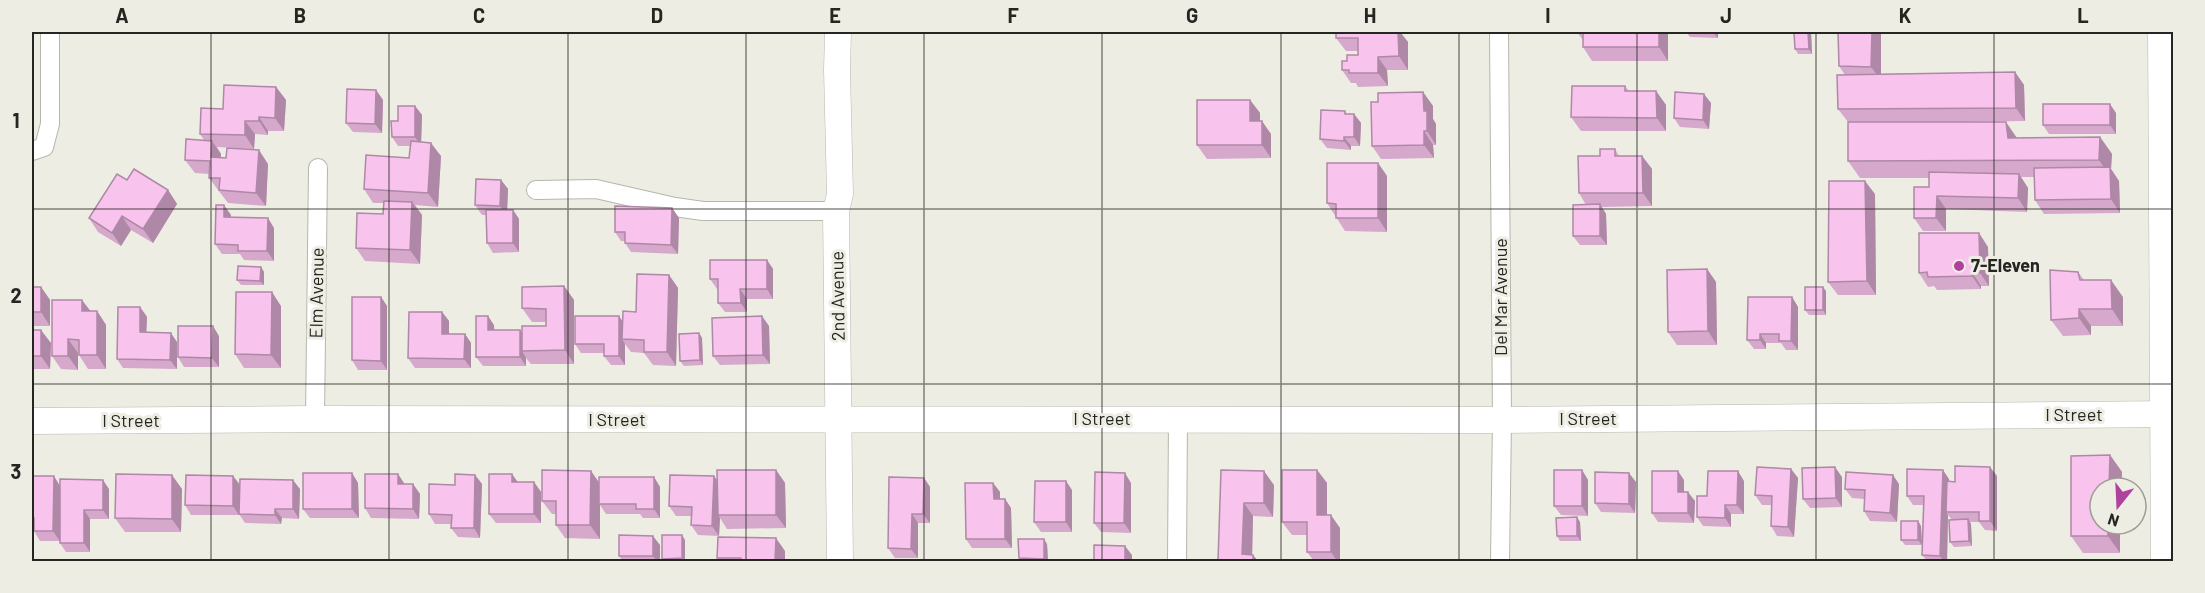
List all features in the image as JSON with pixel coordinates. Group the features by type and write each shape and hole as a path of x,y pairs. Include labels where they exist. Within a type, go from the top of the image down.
{"street":[{"path":"32,151 44,147 50,124 50,32"},
{"name":"2nd Avenue","path":"838,32 840,194 836,211 840,561"},
{"name":"Del Mar Avenue","path":"1499,32 1502,420 1500,561"},
{"path":"2161,32 2168,414 2164,561"},
{"name":"Elm Avenue","path":"315,418 318,168"},
{"path":"537,190 596,189 703,211 836,211"},
{"name":"I Street","path":"32,422 315,418 1502,420 2168,414"},
{"path":"1177,561 1178,418"}],"building":[{"path":"1336,32 1398,32 1399,56 1378,57 1378,73 1349,73 1349,70 1342,70 1342,61 1347,61 1347,55 1358,55 1358,38 1336,38"},
{"path":"1583,32 1659,32 1659,47 1583,47"},
{"path":"1794,32 1808,32 1809,49 1795,49"},
{"path":"1838,32 1872,32 1871,67 1839,66"},
{"path":"2015,72 2016,108 1838,109 1837,75"},
{"path":"224,85 276,87 275,118 259,117 259,121 245,121 245,135 200,134 201,108 223,109"},
{"path":"1572,86 1625,86 1625,91 1656,91 1657,118 1571,117"},
{"path":"347,89 376,90 375,124 346,123"},
{"path":"1423,92 1424,111 1427,111 1424,145 1372,146 1371,102 1378,102 1378,93"},
{"path":"1675,92 1704,94 1703,120 1674,118"},
{"path":"1197,100 1250,100 1250,121 1262,121 1262,145 1197,145"},
{"path":"2043,104 2110,104 2110,125 2043,125"},
{"path":"398,106 415,106 415,137 392,137 391,121 398,121"},
{"path":"1321,110 1345,111 1345,114 1354,114 1354,137 1344,137 1344,141 1320,139"},
{"path":"1848,122 2006,122 2008,138 2100,137 2099,160 1848,161"},
{"path":"186,139 212,141 211,157 226,158 227,148 259,150 256,193 219,190 220,178 209,178 210,161 185,160"},
{"path":"411,141 431,143 428,193 364,189 366,155 409,158"},
{"path":"1600,149 1615,149 1615,156 1642,156 1643,193 1579,193 1578,156 1600,156"},
{"path":"1327,163 1378,163 1378,218 1336,218 1336,204 1327,203"},
{"path":"2110,167 2111,199 2035,200 2034,168"},
{"path":"134,169 168,190 143,229 122,216 112,233 89,218 117,174 127,180"},
{"path":"1929,172 2019,174 2018,198 1937,196 1936,218 1914,218 1914,187 1929,187"},
{"path":"476,179 501,180 500,206 475,205"},
{"path":"1829,181 1865,181 1867,281 1828,282"},
{"path":"384,201 412,202 410,250 356,248 357,213 383,214"},
{"path":"1600,204 1600,236 1573,236 1573,205"},
{"path":"216,205 224,205 224,217 268,218 267,251 238,251 238,245 215,244"},
{"path":"615,206 672,208 671,245 625,243 625,232 615,232"},
{"path":"486,210 513,210 513,243 487,243"},
{"path":"1919,233 1979,233 1980,273 1972,272 1972,276 1928,277 1927,272 1919,273"},
{"path":"710,260 767,260 767,289 740,289 741,303 718,303 718,279 710,279"},
{"path":"238,266 261,267 260,281 237,280"},
{"path":"1707,269 1708,331 1668,332 1667,270"},
{"path":"2050,270 2078,272 2080,280 2111,280 2112,309 2079,309 2079,318 2051,320"},
{"path":"637,274 669,275 667,352 644,352 644,340 622,339 623,311 636,312"},
{"path":"564,286 565,350 522,351 522,326 546,326 546,309 522,308 522,287"},
{"path":"32,287 41,287 41,312 32,312"},
{"path":"1805,287 1823,287 1823,310 1805,310"},
{"path":"236,292 272,292 271,355 235,354"},
{"path":"352,297 381,297 381,361 352,360"},
{"path":"1748,297 1792,297 1791,341 1779,341 1779,334 1760,334 1760,340 1747,340"},
{"path":"52,300 82,300 82,311 97,311 97,355 79,355 79,340 68,339 68,356 52,356"},
{"path":"118,307 140,307 140,332 171,333 170,360 117,359"},
{"path":"409,312 442,312 442,334 465,334 464,359 408,358"},
{"path":"476,316 488,316 488,330 520,330 520,357 476,357"},
{"path":"575,316 619,316 619,356 604,356 604,344 575,344"},
{"path":"762,316 763,355 713,356 712,318"},
{"path":"178,326 213,326 212,358 178,357"},
{"path":"32,330 41,330 41,356 32,356"},
{"path":"699,333 700,360 680,361 679,334"},
{"path":"2110,455 2109,476 2088,476 2088,536 2071,536 2071,456"},
{"path":"1955,466 1990,467 1990,521 1979,521 1979,512 1946,512 1947,481 1955,482"},
{"path":"1757,467 1791,469 1788,527 1771,526 1772,496 1755,495"},
{"path":"1835,467 1836,498 1803,499 1802,468"},
{"path":"1907,469 1943,470 1940,556 1922,555 1924,496 1907,496"},
{"path":"542,470 591,471 590,525 556,525 556,501 542,501"},
{"path":"717,470 776,470 776,515 718,515"},
{"path":"1221,470 1264,471 1264,503 1244,503 1242,554 1253,555 1253,561 1218,561"},
{"path":"1282,470 1317,470 1317,515 1331,515 1331,552 1307,552 1307,522 1282,522"},
{"path":"1554,470 1582,470 1582,506 1554,506"},
{"path":"1652,471 1678,471 1678,492 1688,492 1688,513 1652,513"},
{"path":"1708,471 1738,471 1737,505 1725,505 1725,518 1697,517 1697,496 1707,496"},
{"path":"1095,472 1125,473 1124,523 1094,523"},
{"path":"1595,472 1629,473 1629,504 1595,503"},
{"path":"1846,472 1893,475 1890,513 1864,511 1865,490 1845,489"},
{"path":"303,473 352,473 352,509 303,509"},
{"path":"116,474 172,475 172,519 115,518"},
{"path":"365,474 398,474 398,484 413,484 413,509 365,508"},
{"path":"455,474 475,475 474,528 451,528 452,515 429,514 429,484 455,485"},
{"path":"489,474 512,474 512,482 534,482 534,514 489,514"},
{"path":"186,475 233,476 233,506 185,505"},
{"path":"670,475 714,476 712,526 691,525 692,507 669,506"},
{"path":"32,476 54,476 53,531 34,531"},
{"path":"599,477 654,477 654,509 636,509 636,504 599,504"},
{"path":"889,477 924,478 923,514 912,514 911,549 888,548"},
{"path":"60,479 103,480 103,510 84,510 84,543 60,543"},
{"path":"240,479 293,480 293,509 275,509 275,515 239,514"},
{"path":"1035,481 1066,481 1066,522 1034,522"},
{"path":"965,483 993,483 994,499 1005,499 1005,539 966,539"},
{"path":"1577,517 1577,536 1557,536 1556,518"},
{"path":"1968,519 1969,541 1950,542 1949,520"},
{"path":"1901,521 1918,521 1918,540 1901,540"},
{"path":"619,535 653,536 653,556 619,556"},
{"path":"662,535 682,535 682,558 662,559"},
{"path":"718,537 776,538 775,561 717,558"},
{"path":"1018,539 1044,539 1044,559 1019,558"},
{"path":"1094,545 1125,546 1125,561 1094,561"}],"place":[{"name":"7-Eleven","path":"1959,266"}]}
